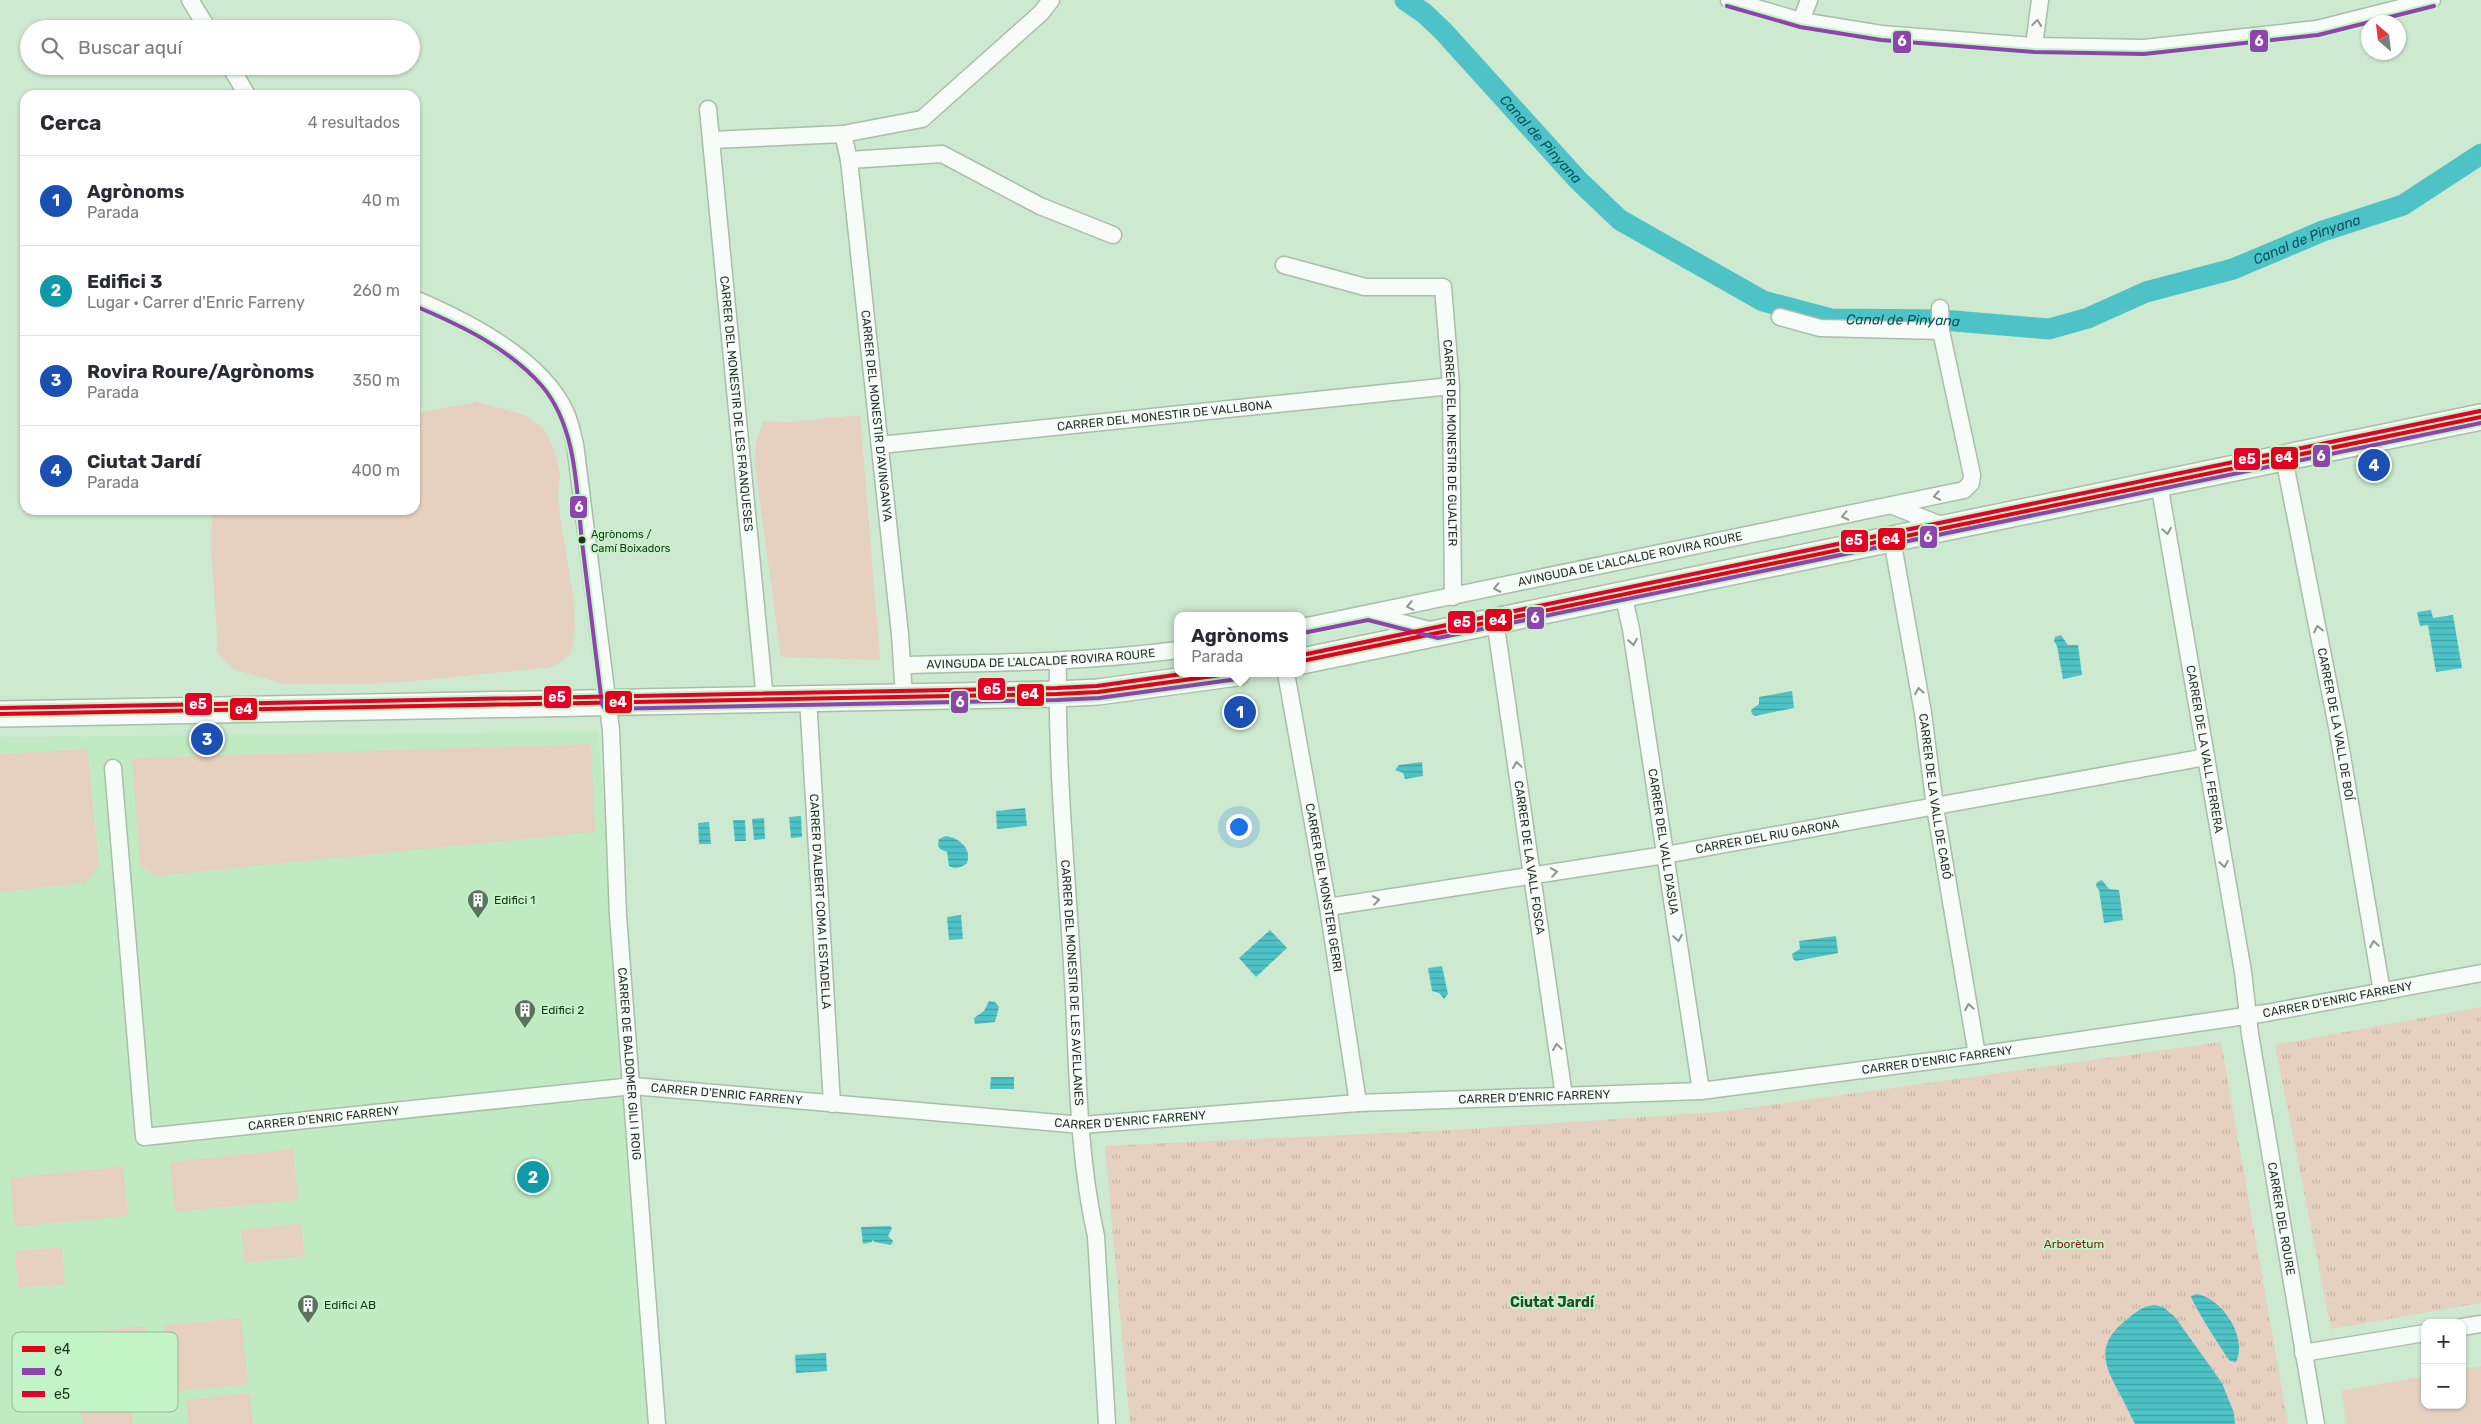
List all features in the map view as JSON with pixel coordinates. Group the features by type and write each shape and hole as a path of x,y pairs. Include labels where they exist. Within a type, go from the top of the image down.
{"main road":[{"name":"AVINGUDA DE L'ALCALDE ROVIRA ROURE","path":"1306,660 2481,417"},
{"path":"0,714 1057,694 1098,692 1208,677"}],"street":[{"path":"191,0 203,20"},
{"path":"712,140 844,134 922,119 1041,13 1051,0"},
{"path":"1729,0 1801,21 1881,34 2034,46 2144,48 2317,29 2428,1"},
{"path":"1801,21 1809,0"},
{"path":"2034,46 2040,0"},
{"path":"235,75 244,90"},
{"name":"CARRER DEL MONESTIR DE LES FRANQUESES","path":"708,109 765,700"},
{"name":"CARRER DEL MONESTIR D'AVINGANYA","path":"844,134 849,160 904,665 904,697"},
{"path":"849,160 942,154 1040,206 1113,235"},
{"name":"CARRER DEL MONESTIR DE GUALTER","path":"1284,265 1365,287 1443,288 1451,386 1453,597"},
{"name":"CARRER DE BALDOMER GILI I ROIG","path":"420,301 437,308 490,337 528,365 548,384 565,411 575,444 608,703 618,916 633,1086 657,1424"},
{"path":"1780,316 1820,328 1941,331 1940,308"},
{"name":"AVINGUDA DE L'ALCALDE ROVIRA ROURE","path":"1306,626 1964,490 1970,483 1972,474 1941,331"},
{"name":"CARRER DEL MONESTIR DE VALLBONA","path":"880,446 1451,386"},
{"name":"CARRER DE LA VALL DE BOÍ","path":"2284,458 2338,732 2382,992"},
{"name":"CARRER DE LA VALL FERRERA","path":"2159,483 2248,1015"},
{"path":"1893,506 1949,528"},
{"name":"CARRER DE LA VALL DE CABÓ","path":"1892,539 1922,713 1935,807 1978,1055"},
{"name":"CARRER DEL VALL D'ASUA","path":"1623,594 1631,629 1701,1091"},
{"name":"AVINGUDA DE L'ALCALDE ROVIRA ROURE","path":"1368,614 1437,632"},
{"name":"CARRER DE LA VALL FOSCA","path":"1495,620 1564,1096"},
{"name":"AVINGUDA DE L'ALCALDE ROVIRA ROURE","path":"904,665 1115,659 1174,651"},
{"name":"CARRER DEL MONESTIR DE LES AVELLANES","path":"1058,661 1057,694 1082,1125 1090,1210 1096,1236 1107,1424"},
{"name":"CARRER DEL MONSTERI GERRI","path":"1287,677 1328,907 1358,1103"},
{"name":"CARRER D'ALBERT COMA I ESTADELLA","path":"808,698 832,1104"},
{"name":"CARRER DEL RIU GARONA","path":"1328,907 1665,856 2206,757"},
{"name":"CARRER D'ENRIC FARRENY","path":"113,768 144,1137 633,1086 1082,1125 1358,1103 1701,1091 1978,1055 2248,1015 2481,973"},
{"name":"CARRER DEL ROURE","path":"2248,1015 2316,1424"},
{"path":"2466,1326 2481,1324"},
{"path":"2303,1354 2421,1335"}],"shaded area":[{"path":"598,732 653,1424 0,1424 0,737"}],"green space":[{"path":"477,402 525,415 544,429 554,449 560,473 558,497 574,603 575,629 571,654 553,667 366,684 283,684 233,669 217,652 211,545 212,515 420,515 420,412"},
{"path":"860,415 880,660 781,657 755,465 756,443 763,421 788,422"},
{"path":"591,744 595,832 155,876 140,865 132,758"},
{"path":"87,749 99,866 85,883 0,892 0,754"},
{"path":"2481,1007 2481,1303 2331,1329 2275,1045"},
{"name":"Arborètum","path":"2221,1042 2288,1424 1130,1424 1105,1146 1453,1130 1720,1112"},
{"path":"293,1149 298,1200 175,1212 170,1162"},
{"path":"123,1166 128,1216 15,1227 10,1178"},
{"path":"301,1223 305,1256 245,1263 241,1230"},
{"path":"62,1247 65,1284 18,1288 15,1251"},
{"path":"241,1318 248,1384 178,1391 178,1332 164,1332 163,1325"},
{"path":"146,1326 147,1332 83,1332"},
{"path":"2481,1366 2481,1424 2347,1424 2341,1391 2421,1377 2421,1409 2466,1409 2466,1369"},
{"path":"250,1393 253,1424 189,1424 186,1400"},
{"path":"81,1412 132,1412 133,1424 83,1424"}],"water":[{"path":"2431,610 2433,618 2453,615 2462,668 2436,672 2428,625 2420,626 2417,612"},
{"path":"2061,635 2068,645 2078,645 2082,675 2063,679 2057,646 2054,641 2055,637"},
{"path":"1792,691 1794,708 1755,716 1752,714 1751,710 1759,704 1759,697"},
{"path":"1422,762 1423,776 1405,779 1403,773 1395,770 1399,765"},
{"path":"1025,808 1027,826 997,829 996,811"},
{"path":"801,816 802,837 791,838 789,817"},
{"path":"764,818 765,839 754,840 752,819"},
{"path":"733,820 745,820 746,841 735,841"},
{"path":"709,822 711,844 699,844 698,823"},
{"path":"946,836 960,841 966,848 968,858 967,863 963,866 956,868 949,866 947,852 940,849 938,845 939,839"},
{"path":"2102,880 2109,889 2119,890 2123,920 2104,923 2099,890 2096,886 2097,882"},
{"path":"961,915 963,939 949,940 947,917"},
{"path":"1270,930 1287,948 1256,977 1239,958"},
{"path":"1836,936 1838,953 1796,961 1793,959 1792,954 1800,949 1799,941"},
{"path":"1442,966 1448,994 1444,999 1439,993 1432,991 1428,968"},
{"path":"989,1001 995,1002 999,1007 995,1022 975,1024 974,1018 984,1011"},
{"path":"991,1077 1014,1077 1014,1089 990,1089"},
{"path":"890,1226 892,1228 888,1236 893,1241 891,1245 874,1242 873,1239 872,1242 863,1244 861,1227"},
{"path":"2197,1294 2207,1297 2216,1303 2231,1321 2239,1342 2236,1362 2230,1361 2202,1317 2191,1296"},
{"path":"2155,1305 2163,1307 2175,1317 2222,1383 2234,1413 2235,1424 2135,1424 2107,1366 2106,1348 2115,1330 2125,1321 2142,1308"},
{"path":"826,1353 827,1371 796,1373 795,1355"}],"waterway":[{"name":"Canal de Pinyana","path":"1405,0 1424,13 1443,31 1578,180 1620,220 1763,301 1831,319 1942,320 2049,329 2088,318 2146,292 2233,269 2323,231 2403,205 2481,154"}],"transit line":[{"name":"6","path":"1727,6 1800,27 1881,40 2034,52 2144,54 2318,35 2434,6"},
{"name":"6","path":"420,308 483,339 515,360 542,386 554,403 563,423 574,464 602,704 605,709 1057,700 1099,698 1238,679"},
{"name":"e5","path":"1306,654 2480,411"},
{"name":"e4","path":"1306,660 2481,417"},
{"name":"6","path":"1306,632 1368,620 1438,638 2481,423"},
{"name":"e5","path":"0,708 1057,688 1097,686 1174,675"},
{"name":"e4","path":"0,714 1057,694 1098,692 1206,677"}],"place":[{"name":"Ciutat Jardí","path":"2374,465"},
{"name":"Agrònoms / Camí Boixadors","path":"582,540"},
{"name":"Agrònoms","path":"1240,712"},
{"name":"Rovira Roure/Agrònoms","path":"207,739"},
{"name":"Edifici 1","path":"478,919"},
{"name":"Edifici 2","path":"525,1029"},
{"name":"Edifici 3","path":"533,1177"},
{"name":"Edifici AB","path":"308,1324"}],"district":[{"name":"Ciutat Jardí","path":"1552,1302"}]}
